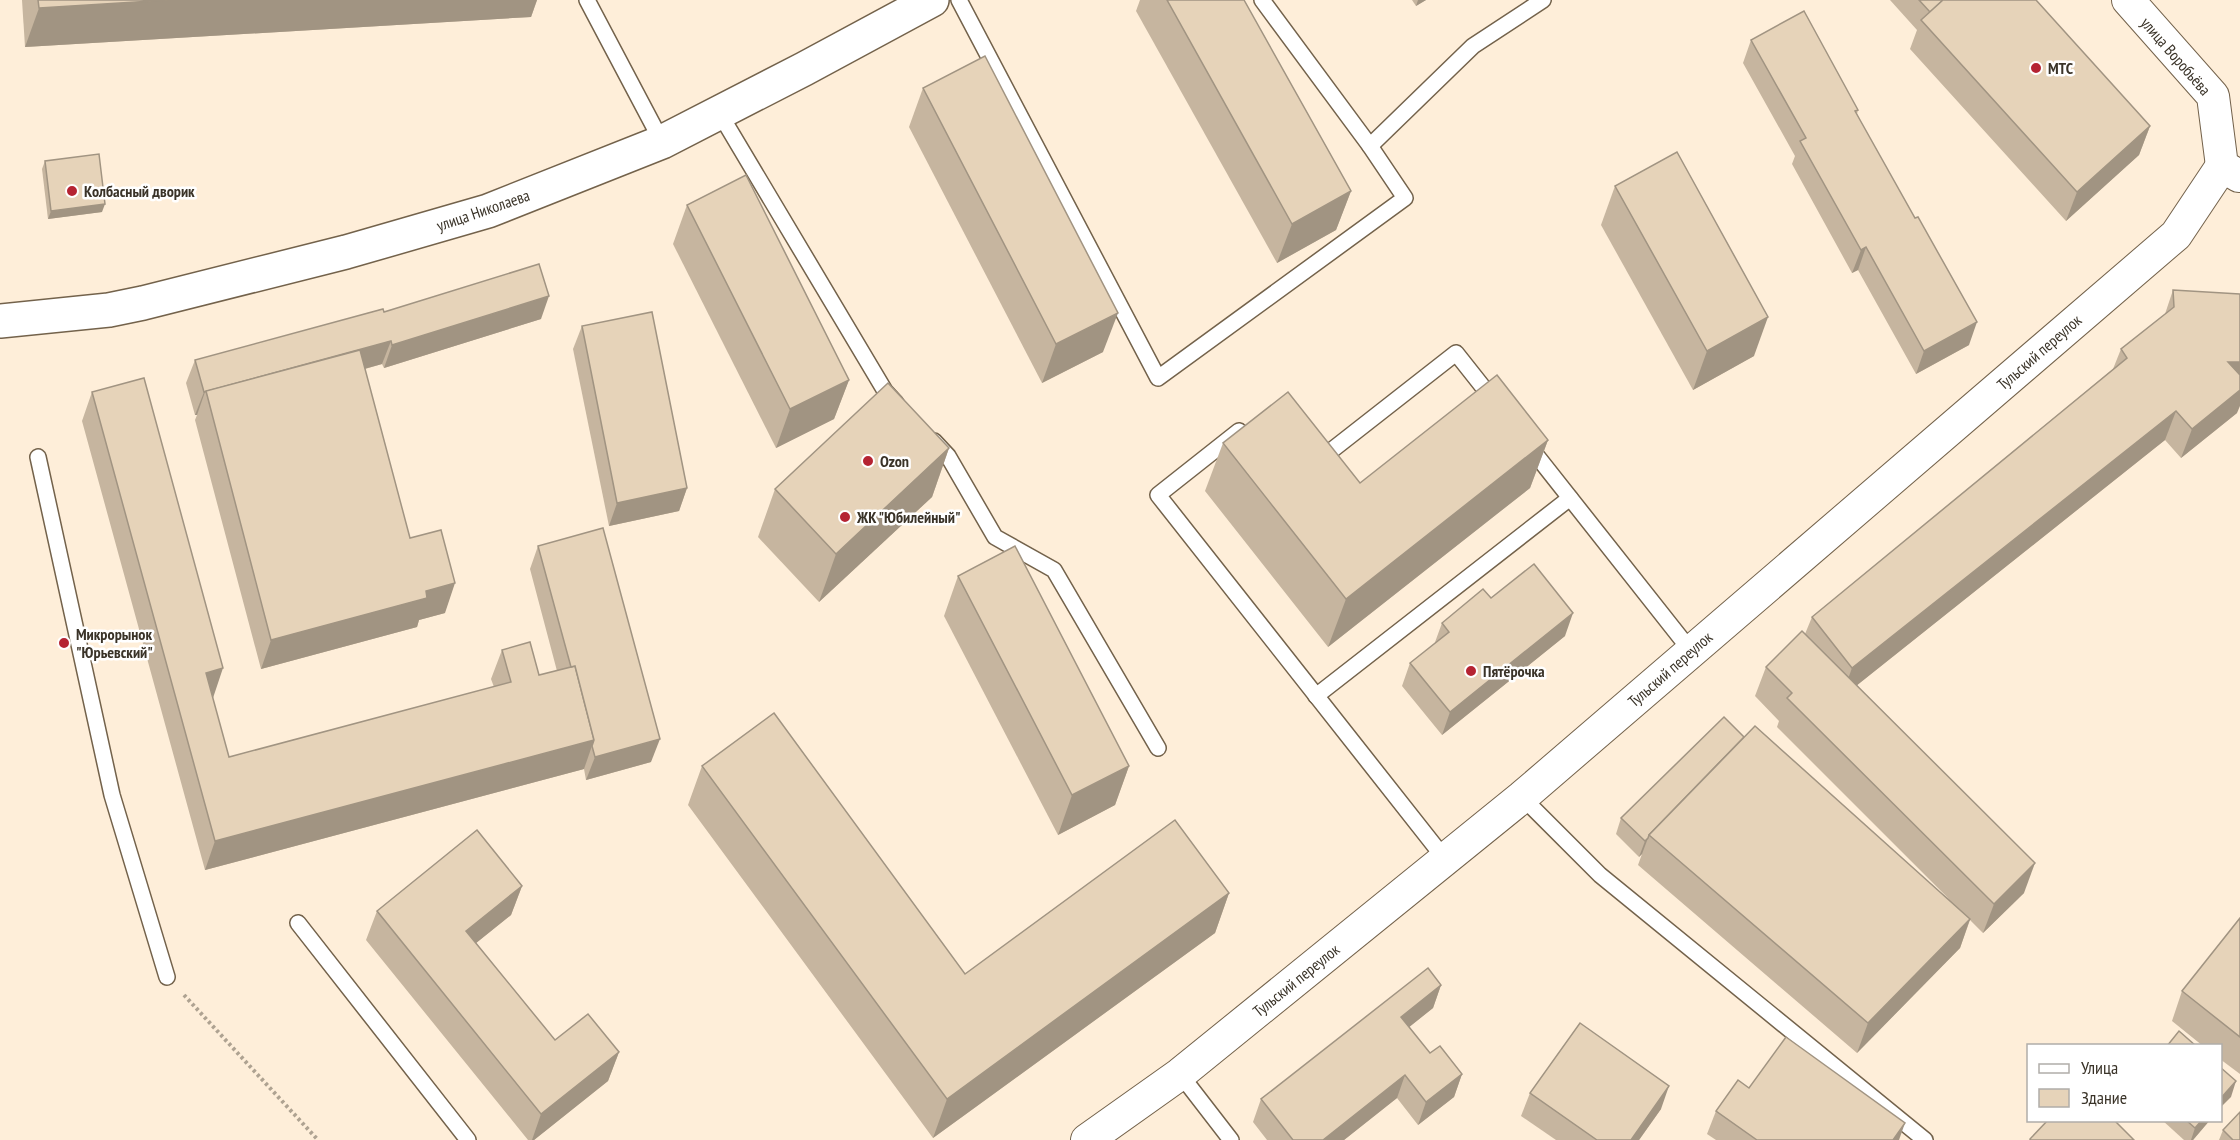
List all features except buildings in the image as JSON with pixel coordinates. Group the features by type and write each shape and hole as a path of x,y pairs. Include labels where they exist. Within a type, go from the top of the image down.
{"main road":[{"name":"улица Николаева","path":"0,321 109,310 346,252 488,211 662,142 720,114 932,0"}],"street":[{"name":"улица Воробьёва","path":"2128,0 2213,96 2234,168"},
{"name":"Тульский переулок","path":"1087,1140 1180,1074 1522,797 2176,235 2234,168"}],"lane":[{"path":"586,0 662,142"},
{"path":"959,0 1158,378 1405,198 1370,146 1262,0"},
{"path":"1370,146 1473,46 1543,0"},
{"path":"720,114 881,395 909,416"},
{"path":"1311,454 1317,463 1456,353 1506,416"},
{"path":"1255,419 1158,495 1445,859"},
{"path":"924,432 948,456 995,537 1054,570 1158,748"},
{"path":"1520,434 1691,651"},
{"path":"38,457 112,795 167,976"},
{"path":"1316,696 1570,498"},
{"path":"1522,797 1600,875 1925,1140"},
{"path":"298,923 468,1140"},
{"path":"1180,1074 1231,1140"}],"path":[{"path":"167,976 318,1140"}],"place":[{"name":"МТС","path":"2036,68"},
{"name":"Колбасный дворик","path":"72,191"},
{"name":"Ozon","path":"868,461"},
{"name":"ЖК \"Юбилейный\"","path":"845,517"},
{"name":"Микрорынок \"Юрьевский\"","path":"64,643"},
{"name":"Пятёрочка","path":"1471,671"}]}
